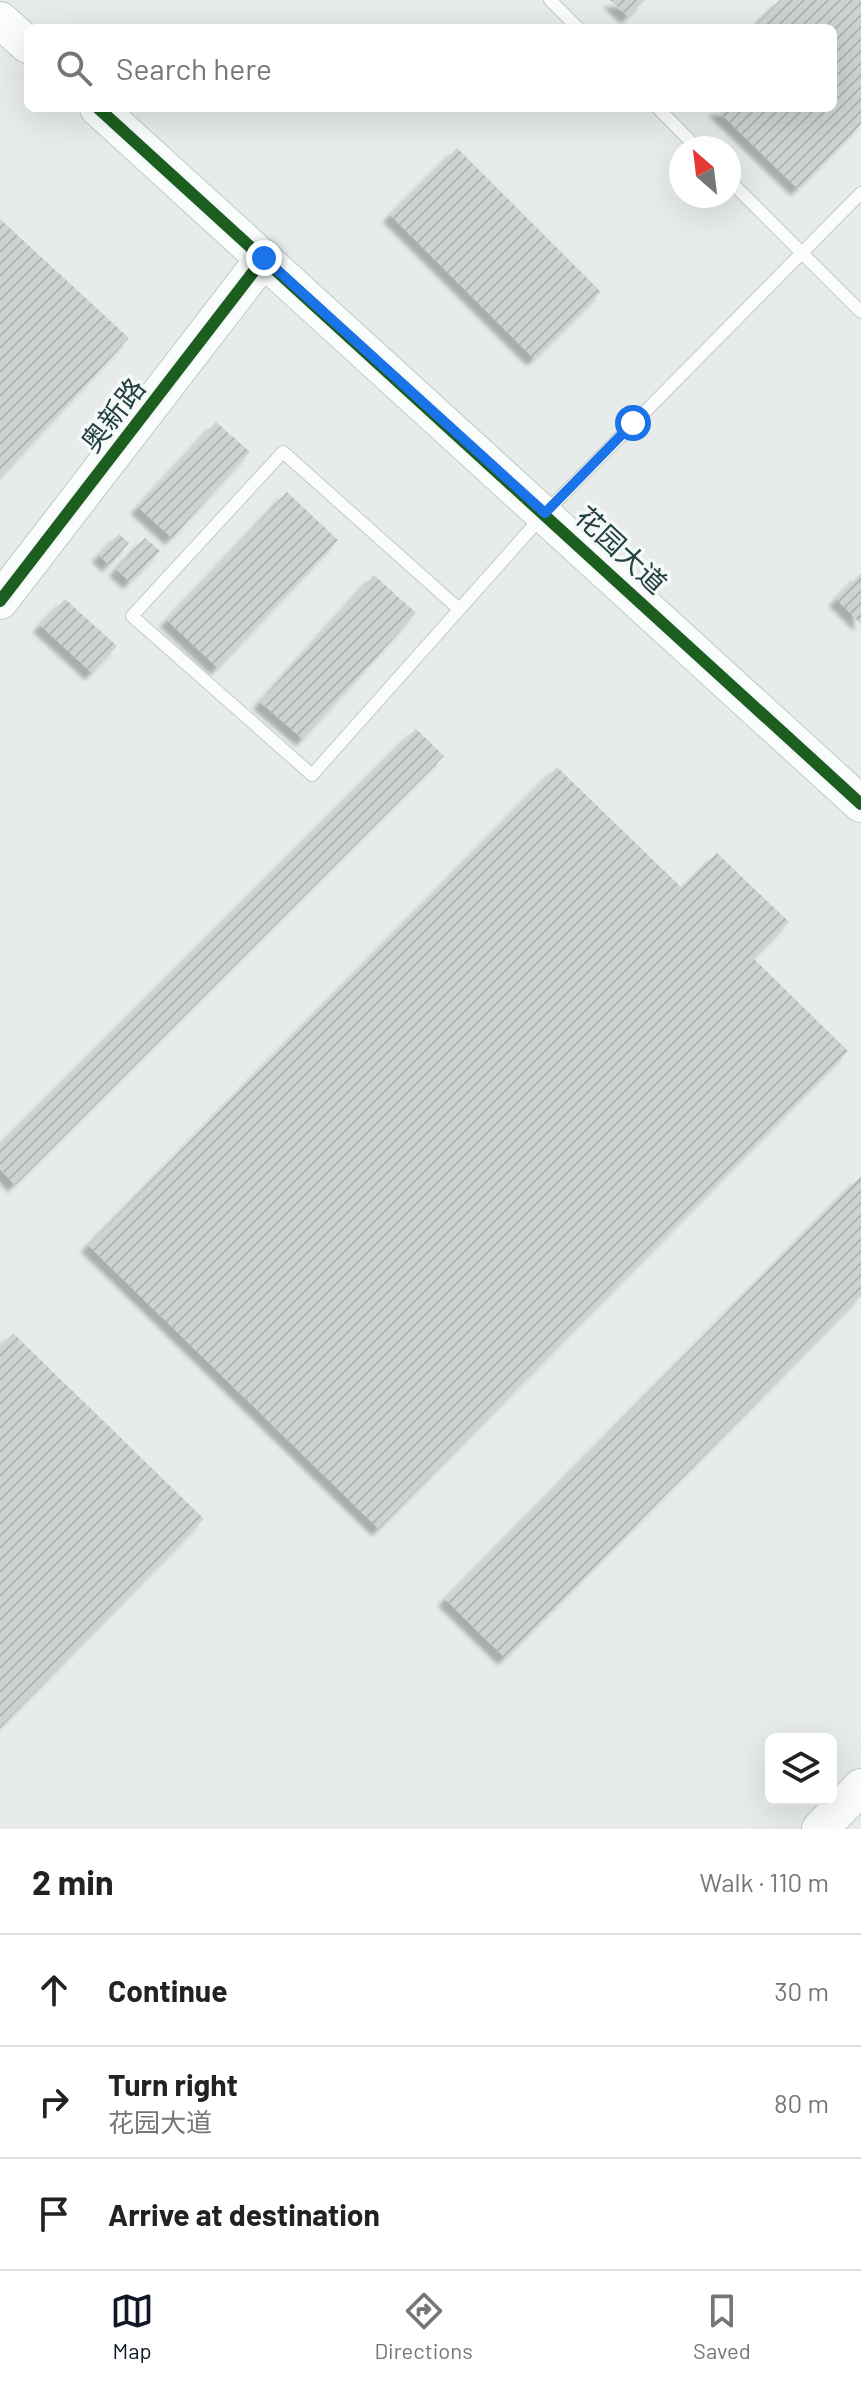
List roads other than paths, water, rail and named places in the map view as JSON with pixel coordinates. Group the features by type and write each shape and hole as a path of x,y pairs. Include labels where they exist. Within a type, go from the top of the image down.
{"street":[{"path":"0,20 24,41"},
{"name":"花园大道","path":"102,112 861,804"},
{"name":"奥新路","path":"0,601 264,258"},
{"path":"820,1829 861,1787"}],"lane":[{"path":"550,0 574,24"},
{"path":"662,112 685,136"},
{"path":"741,192 861,312"},
{"path":"459,609 283,452 132,616 312,775 545,513 861,193"}]}
